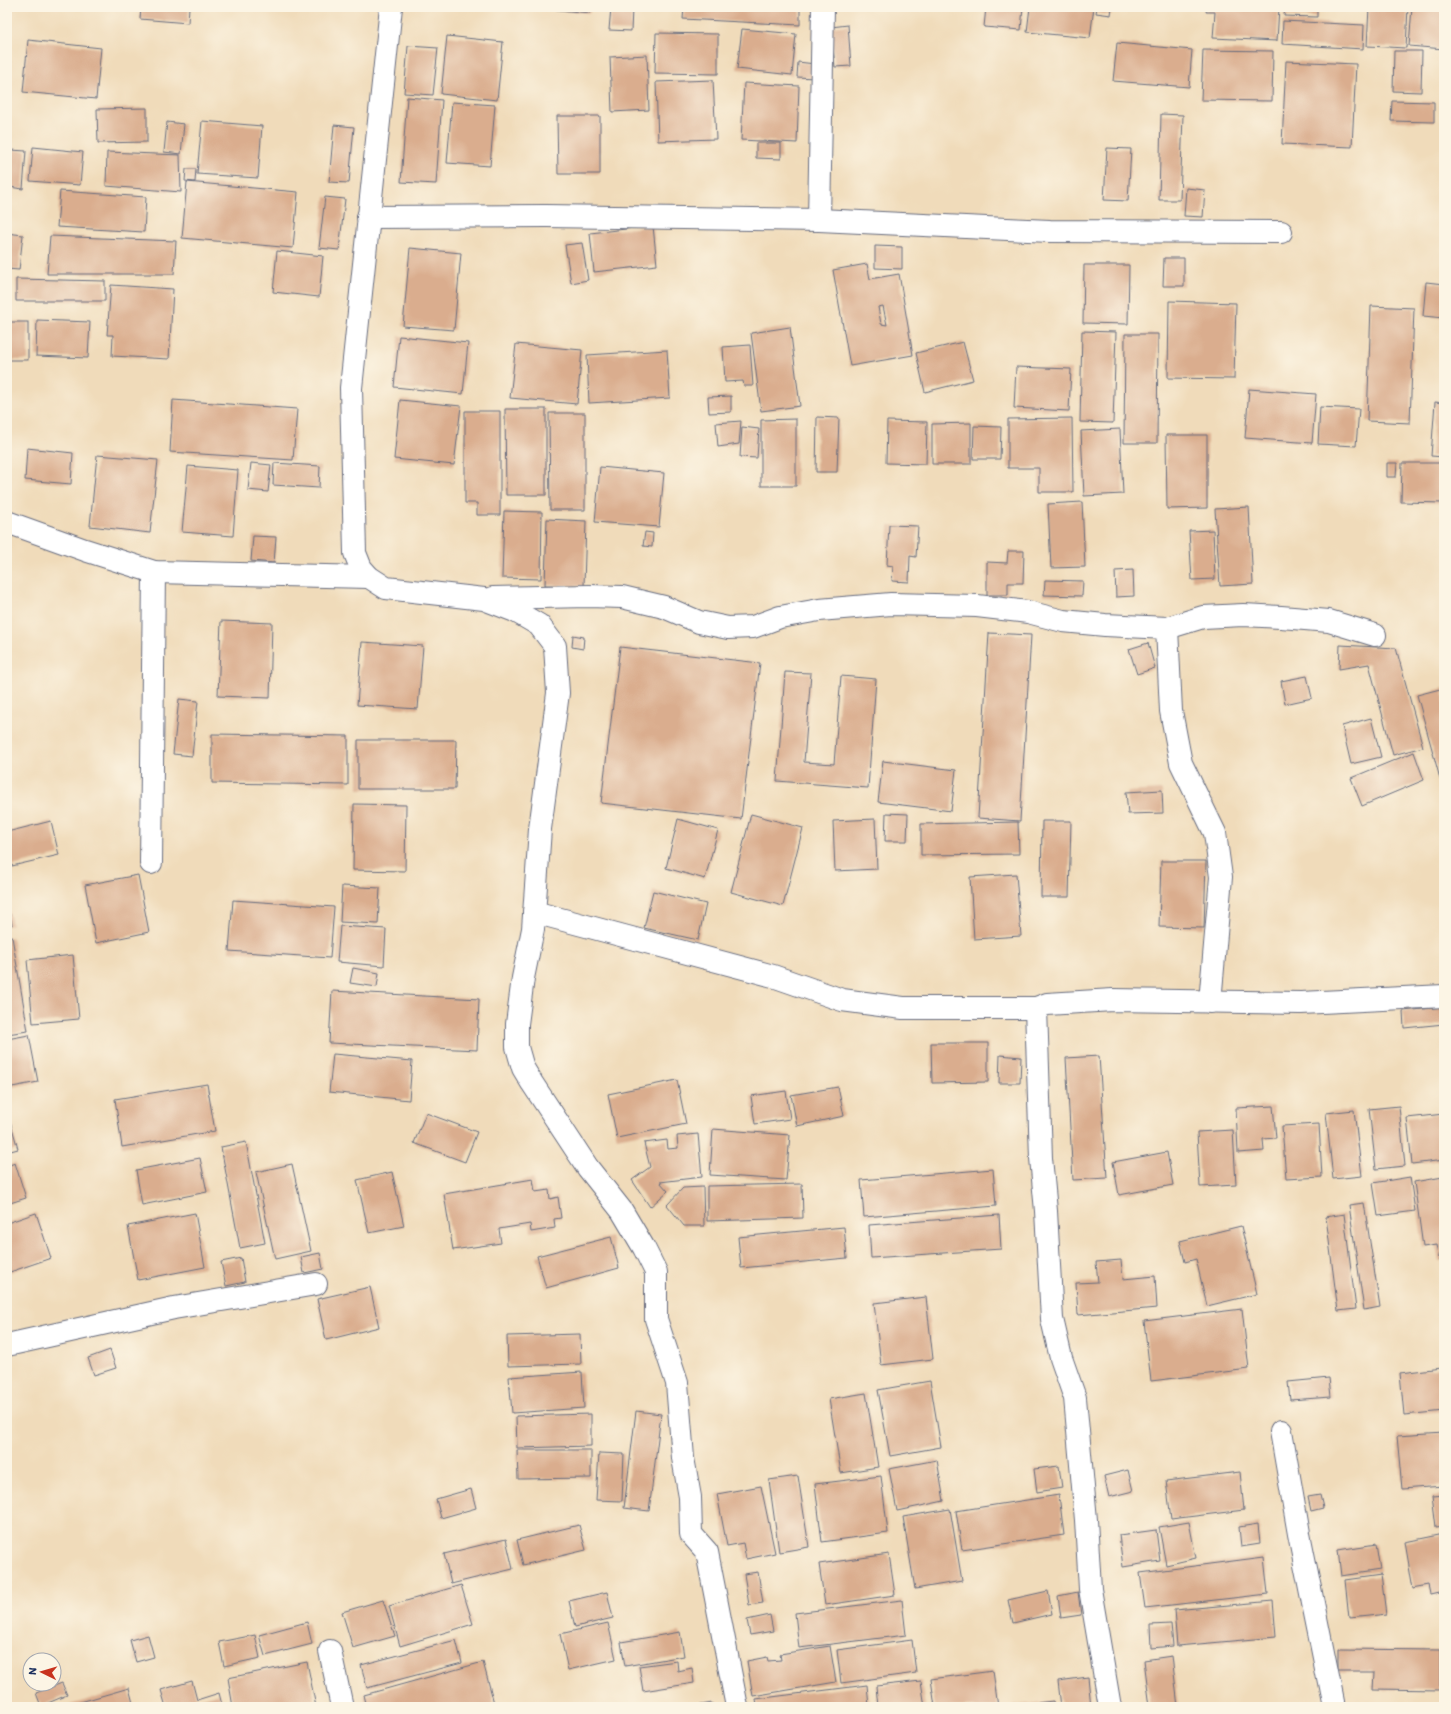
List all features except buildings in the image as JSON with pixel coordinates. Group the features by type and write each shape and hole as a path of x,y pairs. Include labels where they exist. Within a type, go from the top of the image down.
{"street":[{"path":"391,7 351,388 355,553 361,568 369,577 386,588 484,599 589,596 622,597 664,607 699,622 728,628 753,627 780,617 819,610 891,604 977,606 1028,612 1063,621 1167,628 1203,617 1243,614 1329,621 1375,635"},
{"path":"819,220 823,7"},
{"path":"368,217 546,216 819,220 1050,231 1281,232"},
{"path":"7,522 85,550 154,572 369,577"},
{"path":"151,863 154,572"},
{"path":"484,599 515,611 539,626 555,646 558,693 540,829 533,929 523,978 517,1024 517,1047 523,1068 532,1083 588,1168 622,1211 644,1248 656,1272 656,1319 677,1383 683,1458 690,1497 691,1534 707,1552 737,1707"},
{"path":"1167,628 1170,711 1181,763 1215,833 1221,877 1210,1002"},
{"path":"534,912 773,976 842,1000 903,1008 1036,1008 1047,1004 1113,1000 1301,1003 1444,996"},
{"path":"1036,1008 1041,1158 1046,1211 1052,1319 1061,1358 1076,1398 1090,1589 1110,1707"},
{"path":"7,1345 174,1308 316,1284"},
{"path":"1280,1431 1334,1707"},
{"path":"330,1652 342,1707"}]}
